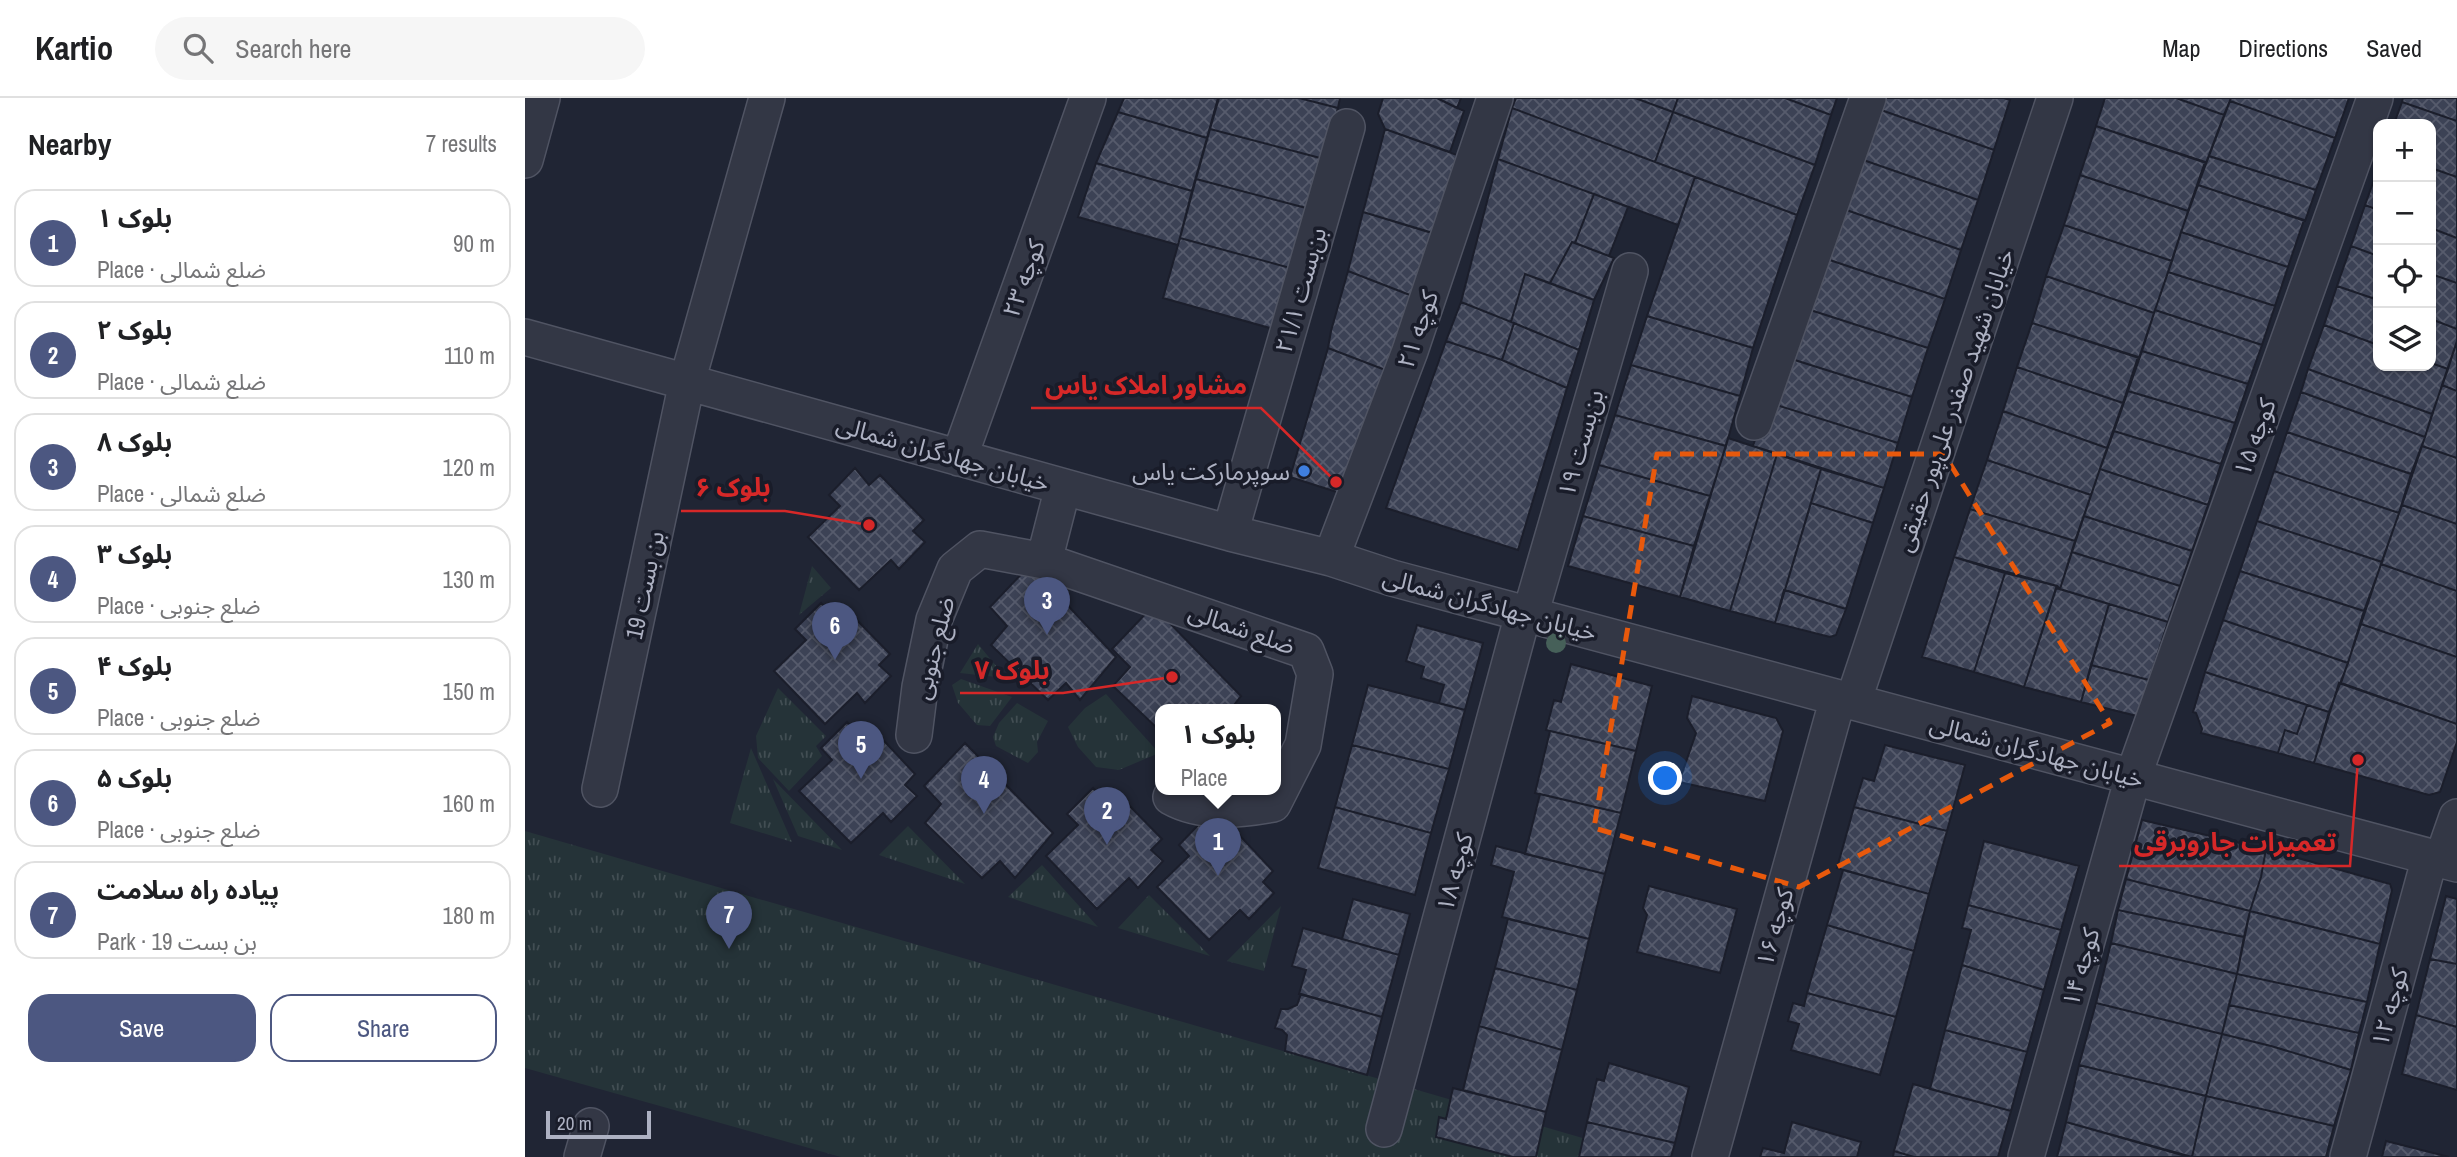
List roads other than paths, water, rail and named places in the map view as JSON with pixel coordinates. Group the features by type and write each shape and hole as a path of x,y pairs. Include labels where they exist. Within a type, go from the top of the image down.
{"street":[{"path":"525,160 542,98"},
{"name":"بن بست 19","path":"600,789 687,382 767,98"},
{"name":"کوچه ۲۳","path":"959,458 1088,98"},
{"name":"کوچه ۲۱","path":"1331,558 1410,351 1495,98"},
{"path":"1754,422 1868,98"},
{"name":"خیابان شهید صفدر علی‌پور حقیقی","path":"1846,700 2055,98"},
{"name":"کوچه ۱۵","path":"2133,777 2375,98"},
{"name":"بن‌بست ۲۱/۱","path":"1230,533 1347,127"},
{"name":"بن‌بست ۱۹","path":"1527,614 1630,271"},
{"name":"خیابان جهادگران شمالی","path":"525,337 1230,533 1331,558 1392,578 2443,860"},
{"path":"1044,561 1063,486"},
{"name":"ضلع جنوبی","path":"914,735 920,687 934,620 955,569 980,549 1044,561"},
{"name":"ضلع شمالی","path":"1044,561 1306,651 1315,674 1303,745 1281,788"},
{"name":"کوچه ۱۸","path":"1384,1129 1527,614"},
{"name":"کوچه ۱۶","path":"1710,1157 1846,700"},
{"name":"کوچه ۱۴","path":"2027,1157 2133,777"},
{"name":"ضلع شمالی","path":"1171,797 1184,805 1240,810 1273,804 1278,795"},
{"name":"کوچه ۱۲","path":"2348,1157 2457,817"}],"place":[{"name":"سوپرمارکت یاس","path":"1304,471"},
{"name":"مشاور املاک یاس","path":"1336,482"},
{"name":"بلوک ۶","path":"869,525"},
{"name":"بلوک ۸","path":"1047,635"},
{"name":"بلوک ۵","path":"835,660"},
{"name":"بلوک ۷","path":"1172,677"},
{"name":"تعمیرات جاروبرقی","path":"2358,760"},
{"name":"بلوک ۴","path":"861,779"},
{"name":"بلوک ۳","path":"984,814"},
{"name":"بلوک ۲","path":"1107,845"},
{"name":"بلوک ۱","path":"1218,876"},
{"name":"پیاده راه سلامت","path":"729,949"}]}
